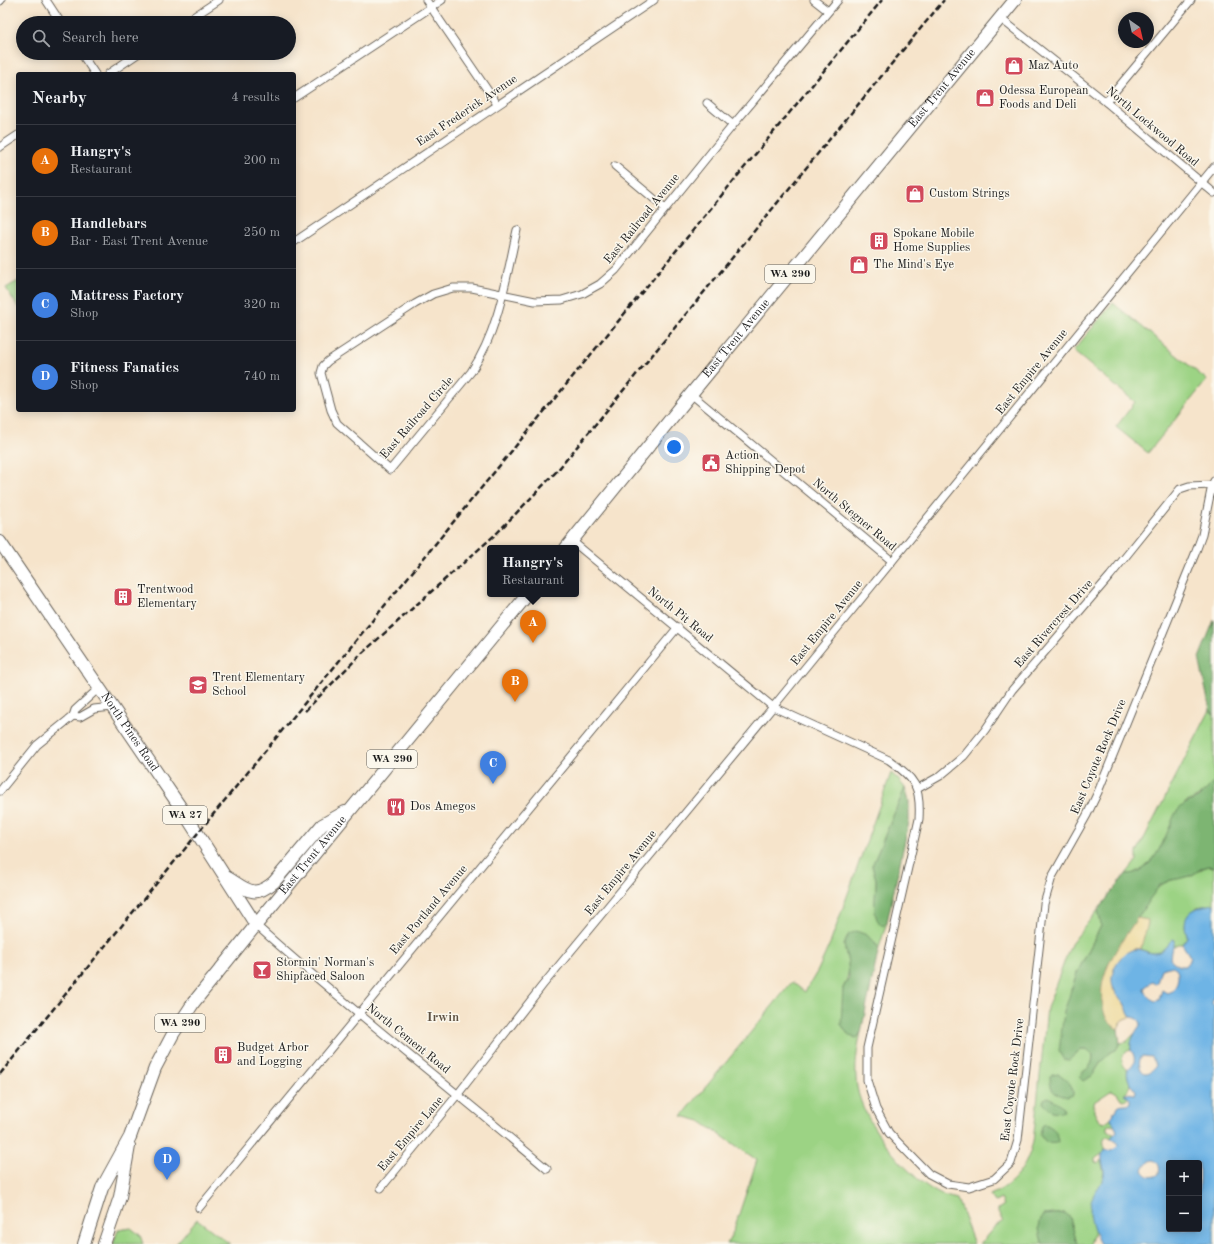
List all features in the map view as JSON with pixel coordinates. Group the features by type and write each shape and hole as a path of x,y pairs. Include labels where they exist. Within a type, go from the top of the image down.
{"main road":[{"name":"East Trent Avenue","path":"569,545 691,394 1015,0"},
{"name":"North Pines Road","path":"0,542 180,806 256,925"},
{"name":"East Trent Avenue","path":"84,1244 102,1188 130,1137 155,1068 173,1034 194,1002 526,597"},
{"path":"225,877 246,890 256,892 265,889 274,882 322,825 351,809"},
{"name":"East Trent Avenue","path":"104,1244 120,1197 130,1137"}],"street":[{"path":"46,0 56,16"},
{"path":"195,16 219,0"},
{"path":"426,0 497,104"},
{"path":"296,97 442,0"},
{"name":"East Frederick Avenue","path":"296,241 497,104 654,0"},
{"path":"814,0 828,12"},
{"name":"East Railroad Avenue","path":"320,373 323,366 328,361 415,304 433,294 453,288 472,288 535,302 562,300 582,294 600,284 616,270 733,125 838,0"},
{"path":"1106,102 1191,0"},
{"name":"North Lockwood Road","path":"1000,18 1106,102 1214,193"},
{"path":"86,60 94,72"},
{"path":"111,72 129,60"},
{"path":"707,103 733,125"},
{"path":"0,147 16,136"},
{"path":"615,166 665,208"},
{"name":"East Empire Avenue","path":"458,1094 542,986 1214,167"},
{"path":"502,294 517,230"},
{"name":"East Railroad Circle","path":"320,373 331,410 337,423 390,470 471,372 480,358 493,330 502,294"},
{"name":"North Stegner Road","path":"691,394 892,561"},
{"name":"East Coyote Rock Drive","path":"918,789 920,804 919,819 867,1048 867,1080 876,1109 889,1133 929,1174 948,1184 969,1187 994,1179 1011,1163 1018,1140 1046,897 1052,877 1087,815 1098,792 1195,554 1202,534 1213,483"},
{"name":"East Rivercrest Drive","path":"918,789 940,776 964,756 985,730 1012,690 1110,576 1180,489 1189,486 1213,483"},
{"name":"North Pit Road","path":"579,553 678,627 773,706"},
{"name":"East Portland Avenue","path":"199,1208 678,627"},
{"path":"0,792 37,745 73,716 75,710 99,688"},
{"path":"773,706 889,760 906,773 918,789"},
{"path":"73,716 80,717 94,709 112,707"},
{"name":"North Cement Road","path":"256,925 290,956 547,1169"},
{"name":"East Empire Lane","path":"381,1188 458,1094"}],"green space":[{"path":"16,282 16,304 6,288"},
{"path":"1113,303 1207,380 1148,453 1116,427 1135,402 1073,351"},
{"path":"1214,620 1214,715 1210,710 1199,658"},
{"path":"1210,710 1214,715 1214,781 1208,789 1194,799 1185,803 1155,857 1143,869 1132,874 1126,874 1137,860 1137,852"},
{"path":"891,773 905,788 872,866 876,879 875,914 883,926 887,922 879,948 875,943 844,945 848,962 848,976 843,988 857,1038 861,1032 856,1060 857,1087 861,1101 876,1131 899,1160 924,1184 936,1192 957,1199 974,1244 727,1244 733,1232 757,1160 700,1121 682,1116 792,982 805,992 818,970 831,941"},
{"path":"1214,781 1214,867 1209,866 1202,868 1192,875 1171,880 1160,885 1107,967 1109,1022 1118,1029 1120,1043 1116,1050 1111,1052 1101,1062 1092,1076 1083,1081 1079,1077 1092,1063 1093,1055 1087,1049 1081,1049 1069,1060 1063,1059 1059,1051 1064,1012 1077,973 1101,926 1098,910 1126,874 1142,870 1154,858 1178,810 1199,797"},
{"path":"905,788 909,801 909,822 887,922 883,926 876,917 876,879 872,866"},
{"path":"1209,866 1214,867 1214,904 1197,907 1185,925 1187,937 1182,944 1172,947 1175,942 1169,943 1163,950 1156,953 1150,953 1141,949 1142,938 1148,924 1137,918 1156,890 1166,882 1190,876"},
{"path":"1098,910 1101,926 1077,973 1074,1055 1081,1049 1087,1049 1093,1056 1090,1066 1081,1073 1092,1076 1103,1059 1120,1043 1126,1042 1135,1033 1131,1043 1131,1050 1125,1053 1122,1058 1124,1067 1127,1069 1131,1086 1124,1094 1128,1098 1124,1100 1121,1099 1117,1093 1112,1090 1094,1102 1094,1112 1099,1121 1104,1123 1111,1118 1115,1126 1108,1126 1108,1130 1114,1134 1111,1138 1108,1136 1105,1137 1102,1154 1095,1159 1095,1162 1098,1163 1101,1160 1104,1173 1100,1186 1094,1195 1090,1213 1095,1230 1090,1244 1077,1244 1070,1218 1065,1213 1043,1215 1039,1229 1043,1244 980,1244 995,1226 1003,1222 998,1209 1004,1205 1001,1199 995,1202 993,1201 990,1195 999,1191 1013,1180 1027,1160 1033,1142 1047,1008 1071,944"},
{"path":"856,931 867,935 879,948 861,1032 857,1038 849,1036 841,1024 843,988 849,978 848,963 844,945 848,935"},
{"path":"1059,1074 1071,1085 1073,1095 1067,1097 1054,1092 1052,1089 1050,1077 1052,1075"},
{"path":"1048,1097 1060,1104 1064,1111 1052,1111 1043,1103 1044,1099"},
{"path":"1045,1124 1055,1131 1059,1142 1053,1144 1043,1139 1040,1134 1042,1126"},
{"path":"1065,1213 1070,1217 1077,1244 1043,1244 1039,1229 1043,1215"},
{"path":"197,1219 230,1244 176,1244"},
{"path":"131,1228 140,1235 143,1244 113,1244 118,1230"}],"sand":[{"path":"1137,918 1148,920 1141,949 1134,949 1113,989 1124,1003 1131,1017 1123,1021 1118,1029 1106,1018 1103,1007 1103,982 1111,960"}],"water":[{"path":"1214,904 1214,997 1212,1003 1214,1006 1214,1244 1100,1244 1091,1220 1091,1202 1104,1176 1102,1159 1104,1149 1111,1151 1119,1145 1111,1138 1117,1131 1111,1118 1113,1112 1116,1111 1118,1106 1130,1103 1130,1099 1124,1094 1135,1094 1136,1091 1130,1083 1127,1072 1134,1062 1134,1057 1131,1050 1132,1040 1141,1024 1138,1019 1131,1017 1124,1003 1114,989 1112,975 1120,958 1130,951 1140,949 1149,953 1157,953 1160,952 1173,939 1175,942 1171,951 1170,959 1179,966 1185,966 1191,958 1182,944 1187,937 1185,926 1186,920 1191,912 1200,907","holes":["1173,966 1178,975 1174,990 1167,993 1162,990 1159,1000 1155,1001 1151,999 1145,992 1144,988 1152,982 1155,984 1157,983 1161,969","1142,1056 1152,1057 1156,1065 1151,1071 1146,1073 1142,1071 1140,1066 1140,1058","1154,1160 1159,1166 1159,1174 1152,1177 1148,1176 1143,1170 1147,1163"]}],"railway":[{"path":"0,1074 882,0"},
{"path":"305,711 359,656 497,533 557,471 944,0"}],"place":[{"name":"Maz Auto","path":"1014,66"},
{"name":"Odessa European Foods and Deli","path":"985,98"},
{"name":"Custom Strings","path":"915,194"},
{"name":"Spokane Mobile Home Supplies","path":"879,241"},
{"name":"The Mind's Eye","path":"859,265"},
{"name":"Action Shipping Depot","path":"711,463"},
{"name":"Trentwood Elementary","path":"123,597"},
{"name":"Hangry's","path":"533,643"},
{"name":"Trent Elementary School","path":"198,685"},
{"name":"Handlebars","path":"515,702"},
{"name":"Mattress Factory","path":"493,784"},
{"name":"Dos Amegos","path":"396,807"},
{"name":"Stormin' Norman's Shipfaced Saloon","path":"262,970"},
{"name":"Budget Arbor and Logging","path":"223,1055"},
{"name":"Fitness Fanatics","path":"167,1180"}],"district":[{"name":"Irwin","path":"443,1017"}]}
